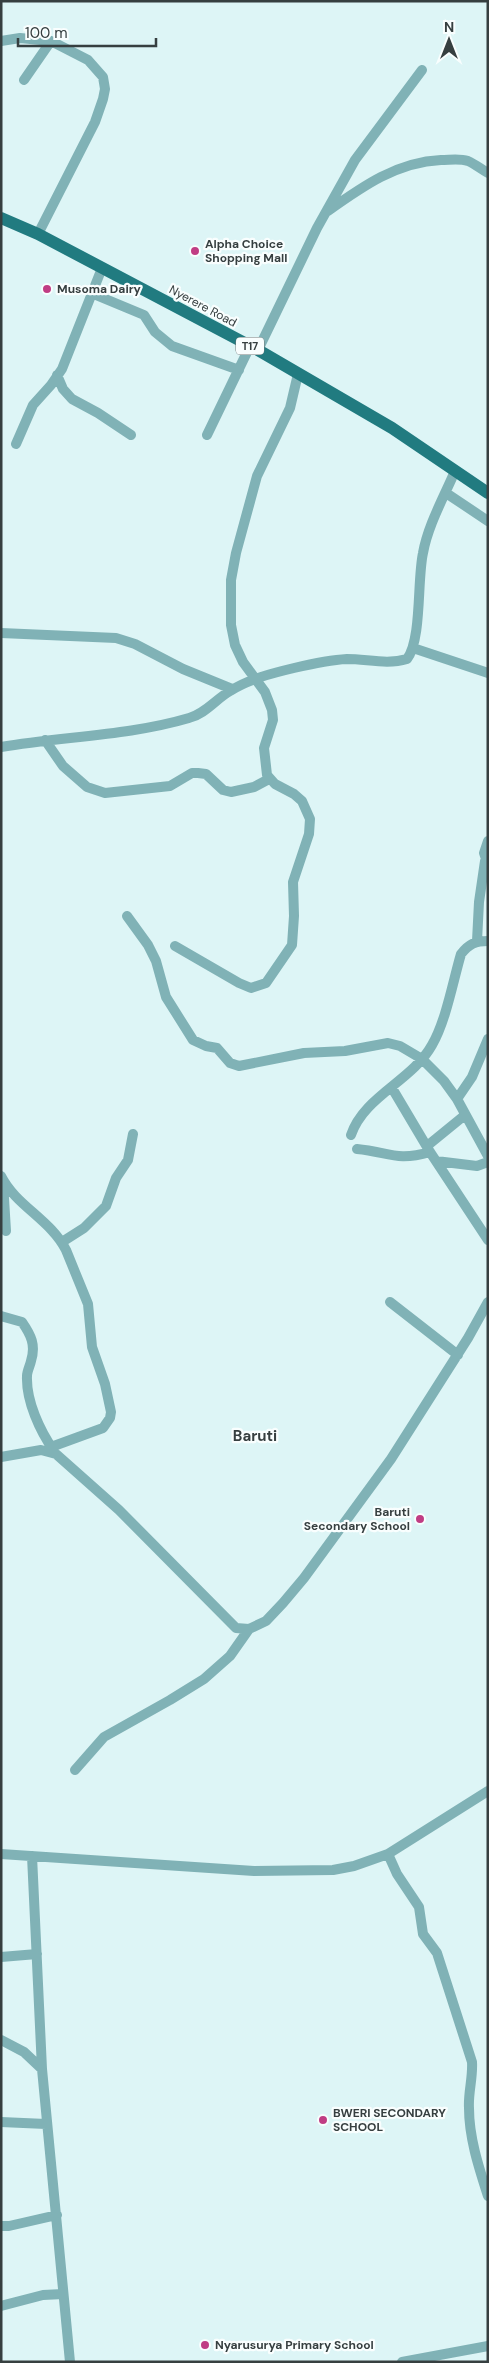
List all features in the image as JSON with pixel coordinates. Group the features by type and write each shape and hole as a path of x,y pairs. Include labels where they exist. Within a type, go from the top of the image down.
{"main road":[{"name":"Nyerere Road","path":"1,218 38,234 254,348 392,428 488,493"}],"street":[{"path":"1,41 20,38 51,41 88,60 103,77 105,89 95,122 38,234"},
{"path":"24,80 51,41"},
{"path":"207,435 239,370 254,348 355,160 422,70"},
{"path":"325,214 355,192 398,168 435,160 459,160 469,162 488,173"},
{"path":"16,444 33,405 57,375 66,358 102,268"},
{"path":"91,293 144,315 155,332 172,346 239,370"},
{"path":"176,946 239,984 251,988 266,984 286,955 292,939 294,916 293,882 309,834 310,819 302,801 269,779 264,748 272,720 272,710 265,692 243,662 235,645 231,625 231,580 236,553 257,476 290,408 298,374"},
{"path":"57,375 63,389 72,399 98,413 131,435"},
{"path":"1,747 45,740 139,730 189,718 208,708 232,689 255,679 331,660 399,662 407,659 413,648 423,552 455,471"},
{"path":"446,494 488,521"},
{"path":"1,633 116,638 135,644 183,669 232,689"},
{"path":"413,648 488,673"},
{"path":"45,740 63,766 87,787 105,792 170,786 192,773 206,774 224,790 230,792 254,787 269,779"},
{"path":"351,1135 358,1117 422,1059 432,1045 462,954 468,945 483,941 479,902 488,841"},
{"path":"127,916 150,948 166,997 193,1040 206,1046 217,1048 230,1062 238,1066 304,1053 345,1051 388,1043 400,1046 422,1059 444,1081 458,1099 488,1156"},
{"path":"458,1099 472,1077 488,1039"},
{"path":"392,1088 431,1153 488,1240"},
{"path":"431,1153 465,1115"},
{"path":"62,1242 84,1228 106,1206 116,1178 128,1160 133,1134"},
{"path":"357,1149 396,1158 407,1158 431,1153 477,1166 488,1162"},
{"path":"1,1457 40,1450 54,1451 103,1428 110,1418 111,1412 105,1384 92,1347 88,1304 62,1242 36,1214 10,1191 2,1177"},
{"path":"2,1177 6,1231"},
{"path":"390,1302 458,1355"},
{"path":"75,1770 104,1737 204,1679 230,1656 249,1629 266,1620 304,1578 382,1473 458,1355 488,1302"},
{"path":"1,1316 13,1317 22,1322 31,1335 33,1351 27,1375 28,1382 35,1417 54,1451 119,1510 236,1628 249,1629"},
{"path":"1,1854 254,1871 333,1870 354,1866 388,1854 488,1791"},
{"path":"388,1854 397,1874 419,1907 423,1934 437,1953 472,2062 473,2075 468,2108 478,2165 488,2196"},
{"path":"32,1856 46,2124 57,2215 70,2362"},
{"path":"1,1957 36,1954"},
{"path":"1,2040 24,2052 42,2069"},
{"path":"1,2122 46,2124"},
{"path":"1,2226 9,2226 57,2215"},
{"path":"1,2306 42,2295 63,2294"},
{"path":"402,2362 488,2346"}],"place":[{"name":"Alpha Choice Shopping Mall","path":"195,251"},
{"name":"Musoma Dairy","path":"47,289"},
{"name":"Baruti Secondary School","path":"420,1519"},
{"name":"BWERI SECONDARY SCHOOL","path":"323,2120"},
{"name":"Nyarusurya Primary School","path":"205,2345"}],"district":[{"name":"Baruti","path":"255,1436"}]}
